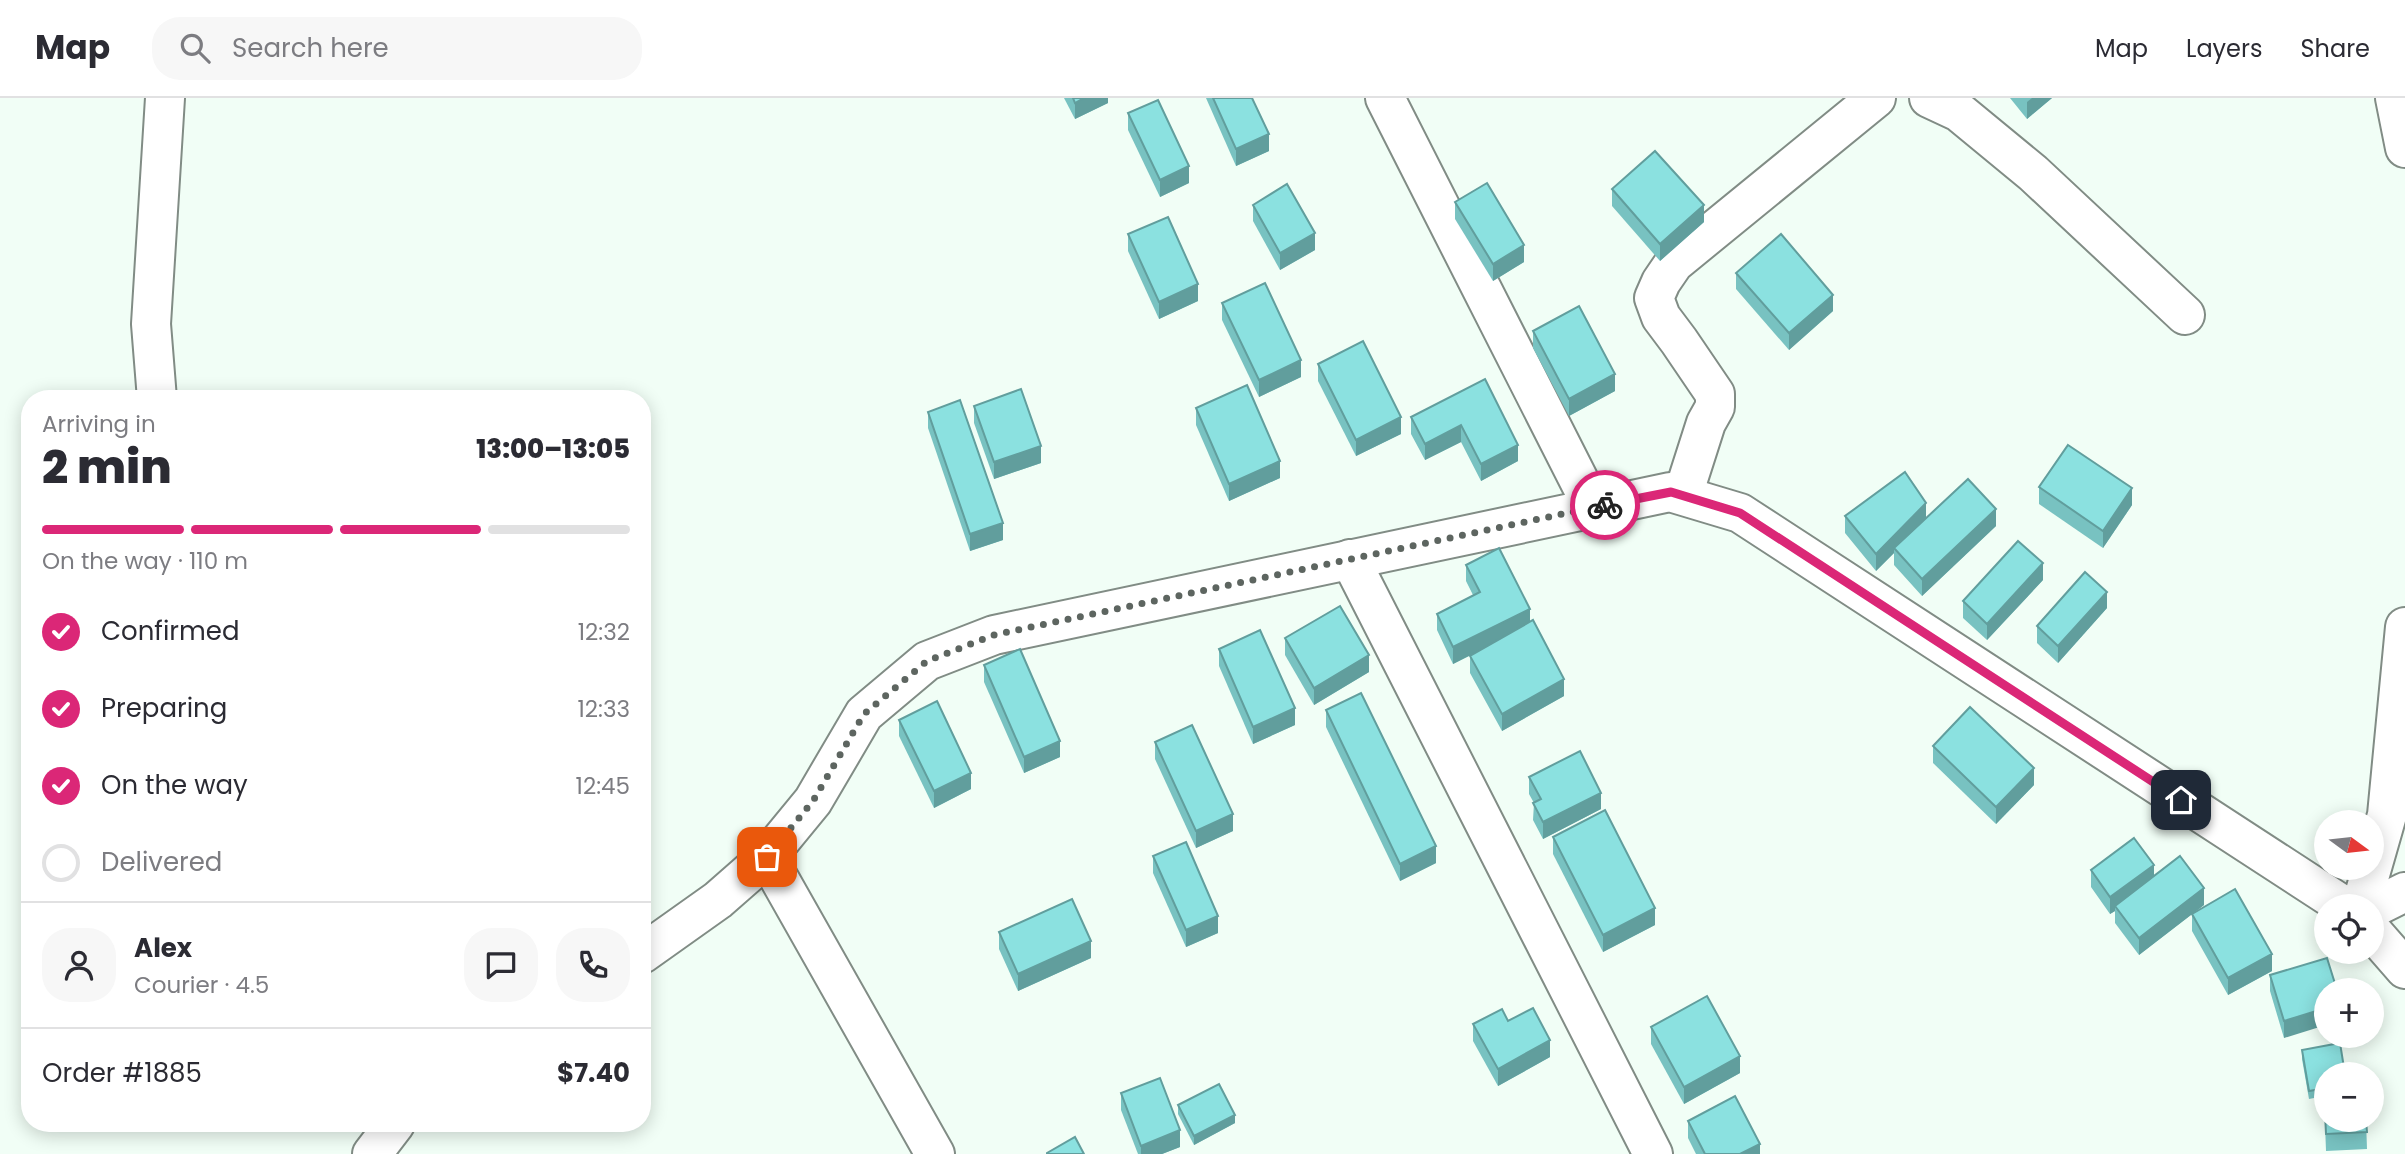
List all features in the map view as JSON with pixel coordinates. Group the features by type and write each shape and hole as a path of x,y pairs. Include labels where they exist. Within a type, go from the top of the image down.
{"street":[{"path":"156,390 151,324 165,98"},
{"path":"1385,98 1592,508"},
{"path":"1683,495 1706,422 1715,407 1714,394 1661,317 1654,298 1661,282 1674,263 1876,98"},
{"path":"1928,98 1959,112 2033,173 2185,315"},
{"path":"2395,98 2405,148"},
{"path":"651,948 719,900 767,857 813,801 864,714 927,661 994,635 1671,492 1740,513 2326,894"},
{"path":"1350,559 1653,1154"},
{"path":"2364,894 2387,815 2405,626"},
{"path":"767,857 935,1154"},
{"path":"2384,902 2405,892"},
{"path":"2384,945 2405,969"},
{"path":"372,1154 389,1132"}],"building":[{"path":"1213,98 1252,98 1269,134 1236,149"},
{"path":"1158,100 1189,166 1160,180 1128,113"},
{"path":"1655,151 1704,205 1660,244 1612,189"},
{"path":"1487,183 1524,245 1493,264 1455,202"},
{"path":"1287,184 1315,233 1280,253 1253,205"},
{"path":"1168,217 1198,284 1159,302 1128,234"},
{"path":"1781,234 1833,295 1789,333 1736,273"},
{"path":"1265,283 1301,360 1259,380 1222,303"},
{"path":"1579,306 1615,374 1569,399 1533,331"},
{"path":"1363,341 1401,417 1356,440 1318,364"},
{"path":"1485,379 1518,445 1481,464 1461,425 1425,444 1411,417"},
{"path":"1247,385 1280,461 1229,484 1196,408"},
{"path":"1021,389 1041,446 994,462 974,406"},
{"path":"960,400 1003,523 970,534 928,412"},
{"path":"2068,445 2132,488 2103,531 2039,487"},
{"path":"1905,472 1926,503 1876,554 1845,516"},
{"path":"1968,479 1996,509 1922,579 1894,548"},
{"path":"2018,541 2043,563 1987,624 1963,601"},
{"path":"1499,548 1530,609 1453,647 1437,614 1480,592 1466,565"},
{"path":"2085,572 2107,592 2058,646 2037,626"},
{"path":"1340,606 1369,655 1314,688 1285,638"},
{"path":"1533,620 1564,679 1502,714 1470,656"},
{"path":"1260,630 1295,708 1253,727 1219,649"},
{"path":"1020,649 1060,741 1024,757 984,665"},
{"path":"1361,693 1436,846 1400,864 1326,710"},
{"path":"937,701 971,773 934,791 899,720"},
{"path":"1970,707 2034,768 1996,807 1933,746"},
{"path":"1192,725 1233,814 1196,831 1155,742"},
{"path":"1580,751 1601,793 1543,822 1533,803 1541,799 1529,777"},
{"path":"1605,810 1655,908 1603,935 1553,837"},
{"path":"2134,838 2154,865 2110,897 2091,870"},
{"path":"1186,842 1218,916 1186,930 1153,856"},
{"path":"2180,856 2204,888 2139,938 2115,906"},
{"path":"2235,889 2272,954 2228,978 2192,914"},
{"path":"1072,899 1091,941 1018,974 999,932"},
{"path":"2314,962 2314,964 2329,964 2333,978 2314,978 2314,1012 2284,1021 2270,975"},
{"path":"1707,996 1740,1056 1684,1087 1651,1027"},
{"path":"1533,1008 1550,1040 1498,1069 1473,1024 1502,1009 1508,1021"},
{"path":"2341,1048 2343,1062 2314,1062 2314,1090 2309,1091 2302,1050"},
{"path":"1160,1078 1180,1130 1141,1146 1121,1093"},
{"path":"1219,1084 1235,1115 1194,1136 1178,1105"},
{"path":"1735,1096 1760,1144 1740,1154 1705,1154 1688,1121"},
{"path":"2326,1132 2367,1132 2326,1134"},
{"path":"1075,1137 1084,1154 1047,1154 1047,1153"}],"way so far":[{"path":"767,857 813,801 864,714 927,661 994,635 1605,505"}],"route":[{"path":"1605,505 1671,492 1740,513 2181,800"}]}
